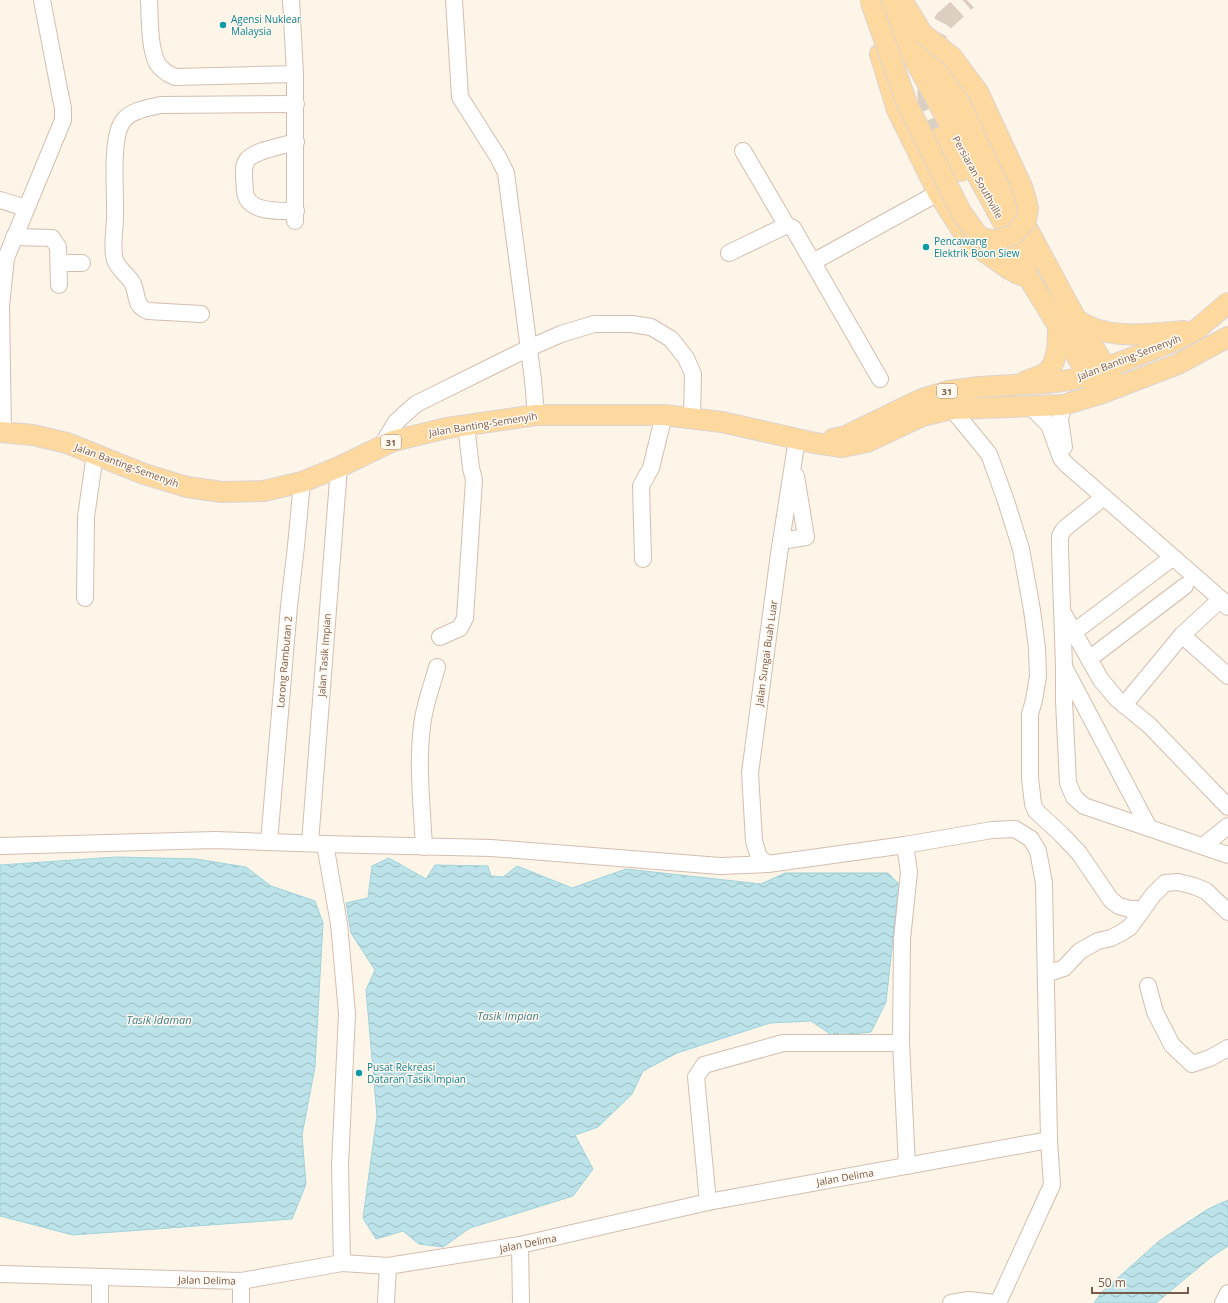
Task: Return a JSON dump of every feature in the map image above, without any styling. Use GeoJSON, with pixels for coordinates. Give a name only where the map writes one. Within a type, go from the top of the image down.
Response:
{"type":"FeatureCollection","features":[{"type":"Feature","properties":{"kind":"main road"},"geometry":{"type":"LineString","coordinates":[[865,0],[897,110],[938,193],[968,240],[1009,269],[1028,277]]}},
{"type":"Feature","properties":{"kind":"main road"},"geometry":{"type":"LineString","coordinates":[[870,0],[908,106],[961,212],[979,237],[994,241],[1013,235],[1026,221],[1028,208],[1023,189],[978,92],[952,57],[922,33]]}},
{"type":"Feature","properties":{"kind":"main road","name":"Persiaran Southville"},"geometry":{"type":"LineString","coordinates":[[882,0],[1023,259],[1028,277],[1106,368],[1118,387]]}},
{"type":"Feature","properties":{"kind":"main road","name":"Persiaran Southville"},"geometry":{"type":"LineString","coordinates":[[902,0],[922,33],[1067,323],[1088,375],[1100,394]]}},
{"type":"Feature","properties":{"kind":"main road"},"geometry":{"type":"LineString","coordinates":[[940,137],[1015,262],[1028,277]]}},
{"type":"Feature","properties":{"kind":"main road","name":"Jalan Banting-Semenyih"},"geometry":{"type":"LineString","coordinates":[[806,441],[846,436],[922,399],[948,391],[979,387],[1046,383],[1070,380],[1088,375],[1172,342],[1196,330],[1228,303]]}},
{"type":"Feature","properties":{"kind":"main road"},"geometry":{"type":"LineString","coordinates":[[1012,385],[1037,377],[1049,370],[1055,358],[1058,345],[1067,323],[1119,334],[1145,334],[1196,330]]}},
{"type":"Feature","properties":{"kind":"main road","name":"Jalan Banting-Semenyih"},"geometry":{"type":"LineString","coordinates":[[2,432],[33,435],[66,443],[144,474],[187,487],[222,492],[264,492],[302,482],[339,467],[393,441],[447,428],[536,415],[664,415],[722,422],[806,441],[842,447],[867,442],[922,416],[952,410],[1063,405],[1100,394],[1178,364],[1228,337]]}},
{"type":"Feature","properties":{"kind":"street"},"geometry":{"type":"LineString","coordinates":[[2,432],[2,306],[6,258],[63,120],[63,108],[42,0]]}},
{"type":"Feature","properties":{"kind":"street"},"geometry":{"type":"LineString","coordinates":[[149,0],[152,50],[158,65],[167,74],[175,77],[296,74]]}},
{"type":"Feature","properties":{"kind":"street"},"geometry":{"type":"LineString","coordinates":[[292,0],[296,74],[296,104],[296,142],[296,216],[265,210],[253,205],[248,201],[245,194],[245,162],[252,156],[267,150],[296,142]]}},
{"type":"Feature","properties":{"kind":"street"},"geometry":{"type":"LineString","coordinates":[[454,0],[460,97],[498,157],[506,173],[529,348],[536,415]]}},
{"type":"Feature","properties":{"kind":"street"},"geometry":{"type":"LineString","coordinates":[[201,314],[148,311],[142,309],[139,304],[134,285],[129,277],[118,267],[115,261],[115,151],[118,132],[122,122],[129,114],[161,105],[296,104]]}},
{"type":"Feature","properties":{"kind":"street"},"geometry":{"type":"LineString","coordinates":[[743,151],[786,226]]}},
{"type":"Feature","properties":{"kind":"street"},"geometry":{"type":"LineString","coordinates":[[813,262],[938,193]]}},
{"type":"Feature","properties":{"kind":"street"},"geometry":{"type":"LineString","coordinates":[[0,200],[26,208]]}},
{"type":"Feature","properties":{"kind":"street"},"geometry":{"type":"LineString","coordinates":[[729,253],[786,226],[790,226],[796,231],[880,379]]}},
{"type":"Feature","properties":{"kind":"street"},"geometry":{"type":"LineString","coordinates":[[14,237],[52,238],[58,247],[59,285]]}},
{"type":"Feature","properties":{"kind":"street"},"geometry":{"type":"LineString","coordinates":[[59,264],[82,263]]}},
{"type":"Feature","properties":{"kind":"street"},"geometry":{"type":"LineString","coordinates":[[382,446],[396,422],[416,404],[529,348],[561,334],[594,324],[632,324],[651,327],[671,339],[686,358],[693,374],[692,418]]}},
{"type":"Feature","properties":{"kind":"street"},"geometry":{"type":"LineString","coordinates":[[1063,405],[1060,420],[1066,464]]}},
{"type":"Feature","properties":{"kind":"street"},"geometry":{"type":"LineString","coordinates":[[1031,407],[1049,425],[1061,458],[1066,464],[1224,603],[1182,635],[1124,705]]}},
{"type":"Feature","properties":{"kind":"street"},"geometry":{"type":"LineString","coordinates":[[952,410],[989,454],[1021,549],[1037,648],[1038,676],[1030,714],[1030,778],[1033,804],[1036,811],[1079,853],[1111,900],[1119,906],[1130,909],[1143,909]]}},
{"type":"Feature","properties":{"kind":"street"},"geometry":{"type":"LineString","coordinates":[[643,559],[641,486],[651,468],[664,415]]}},
{"type":"Feature","properties":{"kind":"street"},"geometry":{"type":"LineString","coordinates":[[440,637],[460,628],[466,618],[474,480],[471,468],[466,425]]}},
{"type":"Feature","properties":{"kind":"street","name":"Jalan Sungai Buah Luar"},"geometry":{"type":"LineString","coordinates":[[768,864],[759,857],[754,841],[750,773],[781,541],[794,461],[806,441]]}},
{"type":"Feature","properties":{"kind":"street"},"geometry":{"type":"LineString","coordinates":[[85,598],[86,517],[95,454]]}},
{"type":"Feature","properties":{"kind":"street"},"geometry":{"type":"LineString","coordinates":[[781,541],[806,537],[794,461]]}},
{"type":"Feature","properties":{"kind":"street","name":"Jalan Tasik Impian"},"geometry":{"type":"LineString","coordinates":[[339,467],[317,844],[339,924],[347,1013],[340,1166],[342,1263]]}},
{"type":"Feature","properties":{"kind":"street","name":"Lorong Rambutan 2"},"geometry":{"type":"LineString","coordinates":[[269,842],[289,606],[302,482]]}},
{"type":"Feature","properties":{"kind":"street"},"geometry":{"type":"LineString","coordinates":[[1104,497],[1064,529],[1060,536],[1064,667],[1064,726],[1068,783],[1074,797],[1084,806],[1228,854]]}},
{"type":"Feature","properties":{"kind":"street"},"geometry":{"type":"LineString","coordinates":[[1074,632],[1168,561]]}},
{"type":"Feature","properties":{"kind":"street"},"geometry":{"type":"LineString","coordinates":[[1089,659],[1185,586]]}},
{"type":"Feature","properties":{"kind":"street"},"geometry":{"type":"LineString","coordinates":[[1062,611],[1101,680],[1116,699],[1149,725],[1228,807]]}},
{"type":"Feature","properties":{"kind":"street"},"geometry":{"type":"LineString","coordinates":[[1182,635],[1228,676]]}},
{"type":"Feature","properties":{"kind":"street"},"geometry":{"type":"LineString","coordinates":[[424,847],[420,763],[422,726],[429,693],[437,667]]}},
{"type":"Feature","properties":{"kind":"street"},"geometry":{"type":"LineString","coordinates":[[1064,667],[1150,828]]}},
{"type":"Feature","properties":{"kind":"street"},"geometry":{"type":"LineString","coordinates":[[1203,846],[1228,826]]}},
{"type":"Feature","properties":{"kind":"street"},"geometry":{"type":"LineString","coordinates":[[0,846],[215,840],[491,848],[720,866],[768,864],[992,830],[1015,830],[1031,839],[1038,851],[1044,884],[1049,1140],[1052,1185],[998,1303]]}},
{"type":"Feature","properties":{"kind":"street"},"geometry":{"type":"LineString","coordinates":[[905,844],[909,872],[902,939],[901,1043],[907,1166]]}},
{"type":"Feature","properties":{"kind":"street"},"geometry":{"type":"LineString","coordinates":[[1046,974],[1064,968],[1080,951],[1098,941],[1111,938],[1130,927],[1153,895],[1165,884],[1178,882],[1206,891],[1228,912]]}},
{"type":"Feature","properties":{"kind":"street"},"geometry":{"type":"LineString","coordinates":[[1148,986],[1155,1012],[1172,1045],[1192,1064],[1210,1058],[1228,1048]]}},
{"type":"Feature","properties":{"kind":"street"},"geometry":{"type":"LineString","coordinates":[[708,1202],[696,1077],[704,1065],[783,1044],[901,1043]]}},
{"type":"Feature","properties":{"kind":"street","name":"Jalan Delima"},"geometry":{"type":"LineString","coordinates":[[0,1274],[241,1281],[342,1263],[388,1266],[520,1246],[708,1202],[1049,1140]]}},
{"type":"Feature","properties":{"kind":"street"},"geometry":{"type":"LineString","coordinates":[[520,1246],[521,1303]]}},
{"type":"Feature","properties":{"kind":"street"},"geometry":{"type":"LineString","coordinates":[[386,1303],[388,1266]]}},
{"type":"Feature","properties":{"kind":"street"},"geometry":{"type":"LineString","coordinates":[[100,1277],[100,1303]]}},
{"type":"Feature","properties":{"kind":"street"},"geometry":{"type":"LineString","coordinates":[[241,1281],[241,1303]]}},
{"type":"Feature","properties":{"kind":"street"},"geometry":{"type":"LineString","coordinates":[[1223,1303],[1228,1293]]}},
{"type":"Feature","properties":{"kind":"street"},"geometry":{"type":"LineString","coordinates":[[951,1303],[969,1300],[994,1303]]}},
{"type":"Feature","properties":{"kind":"water","name":"Tasik Idaman"},"geometry":{"type":"Polygon","coordinates":[[[117,857],[196,859],[246,867],[271,886],[315,901],[323,923],[315,1067],[302,1135],[306,1184],[292,1219],[73,1235],[0,1216],[0,865],[117,857]]]}},
{"type":"Feature","properties":{"kind":"water","name":"Tasik Impian"},"geometry":{"type":"Polygon","coordinates":[[[389,858],[426,879],[435,865],[488,866],[491,876],[503,877],[517,866],[572,888],[626,869],[761,884],[785,873],[888,873],[899,884],[886,1002],[871,1032],[833,1036],[811,1021],[770,1023],[677,1053],[643,1071],[632,1094],[598,1127],[575,1135],[593,1169],[573,1196],[470,1228],[443,1247],[419,1244],[403,1231],[376,1239],[363,1218],[377,1116],[366,990],[375,970],[351,933],[346,903],[368,898],[372,866],[389,858]]]}},
{"type":"Feature","properties":{"kind":"water"},"geometry":{"type":"Polygon","coordinates":[[[1228,1200],[1228,1246],[1210,1258],[1156,1303],[1094,1303],[1101,1293],[1159,1241],[1208,1209],[1228,1200]]]}},
{"type":"Feature","properties":{"kind":"tunnel"},"geometry":{"type":"LineString","coordinates":[[940,137],[928,109],[927,76],[929,49],[944,21],[967,0]]}},
{"type":"Feature","properties":{"kind":"place","name":"Agensi Nuklear Malaysia"},"geometry":{"type":"Point","coordinates":[223,25]}},
{"type":"Feature","properties":{"kind":"place","name":"Pencawang Elektrik Boon Siew"},"geometry":{"type":"Point","coordinates":[926,247]}},
{"type":"Feature","properties":{"kind":"place","name":"Pusat Rekreasi Dataran Tasik Impian"},"geometry":{"type":"Point","coordinates":[359,1073]}}]}
